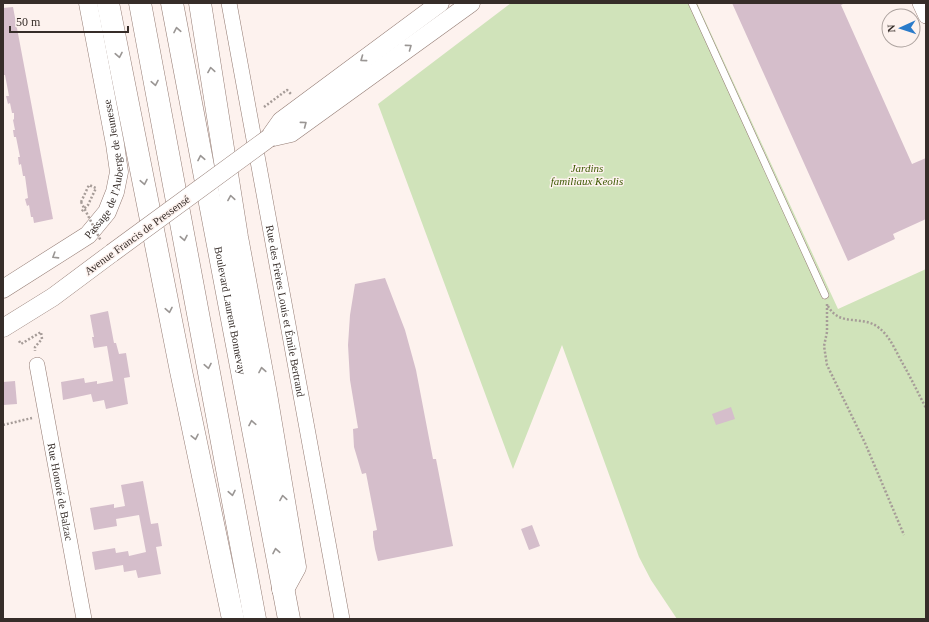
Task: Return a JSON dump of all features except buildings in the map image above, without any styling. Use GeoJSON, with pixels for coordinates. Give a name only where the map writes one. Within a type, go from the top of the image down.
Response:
{"type":"FeatureCollection","features":[{"type":"Feature","properties":{"kind":"highway"},"geometry":{"type":"LineString","coordinates":[[108,3],[181,371],[233,619]]}},
{"type":"Feature","properties":{"kind":"highway"},"geometry":{"type":"LineString","coordinates":[[140,3],[256,619]]}},
{"type":"Feature","properties":{"kind":"highway","name":"Boulevard Laurent Bonnevay"},"geometry":{"type":"LineString","coordinates":[[172,3],[289,619]]}},
{"type":"Feature","properties":{"kind":"highway"},"geometry":{"type":"LineString","coordinates":[[200,3],[237,237],[266,394],[295,567],[283,589]]}},
{"type":"Feature","properties":{"kind":"street","name":"Passage de l'Auberge de Jeunesse"},"geometry":{"type":"LineString","coordinates":[[3,289],[88,235],[107,212],[115,192],[119,172],[115,144],[88,3]]}},
{"type":"Feature","properties":{"kind":"street","name":"Rue des Frères Louis et Émile Bertrand"},"geometry":{"type":"LineString","coordinates":[[229,3],[342,619]]}},
{"type":"Feature","properties":{"kind":"street","name":"Avenue Francis de Pressensé"},"geometry":{"type":"LineString","coordinates":[[269,138],[281,121],[440,3]]}},
{"type":"Feature","properties":{"kind":"street","name":"Avenue Francis de Pressensé"},"geometry":{"type":"LineString","coordinates":[[3,328],[53,297],[106,247],[269,138],[291,133],[471,3]]}},
{"type":"Feature","properties":{"kind":"street"},"geometry":{"type":"LineString","coordinates":[[920,3],[926,16]]}},
{"type":"Feature","properties":{"kind":"street","name":"Rue Honoré de Balzac"},"geometry":{"type":"LineString","coordinates":[[36,365],[84,619]]}},
{"type":"Feature","properties":{"kind":"lane"},"geometry":{"type":"LineString","coordinates":[[692,3],[825,295]]}},
{"type":"Feature","properties":{"kind":"path"},"geometry":{"type":"LineString","coordinates":[[268,104],[285,92]]}},
{"type":"Feature","properties":{"kind":"path"},"geometry":{"type":"LineString","coordinates":[[81,212],[88,205],[96,188],[89,184],[81,202],[106,247]]}},
{"type":"Feature","properties":{"kind":"path"},"geometry":{"type":"LineString","coordinates":[[825,295],[827,306],[827,332],[824,346],[827,365],[865,443],[904,535]]}},
{"type":"Feature","properties":{"kind":"path"},"geometry":{"type":"LineString","coordinates":[[827,306],[831,312],[842,319],[874,324],[886,334],[926,408]]}},
{"type":"Feature","properties":{"kind":"path"},"geometry":{"type":"LineString","coordinates":[[19,341],[21,344],[41,332],[42,339],[34,347],[36,365]]}},
{"type":"Feature","properties":{"kind":"path"},"geometry":{"type":"LineString","coordinates":[[3,425],[46,415]]}},
{"type":"Feature","properties":{"kind":"green space","name":"Jardins familiaux Keolis"},"geometry":{"type":"Polygon","coordinates":[[[511,3],[697,3],[838,309],[926,269],[926,619],[677,619],[651,580],[639,557],[562,345],[513,469],[378,104],[511,3]]]}}]}
